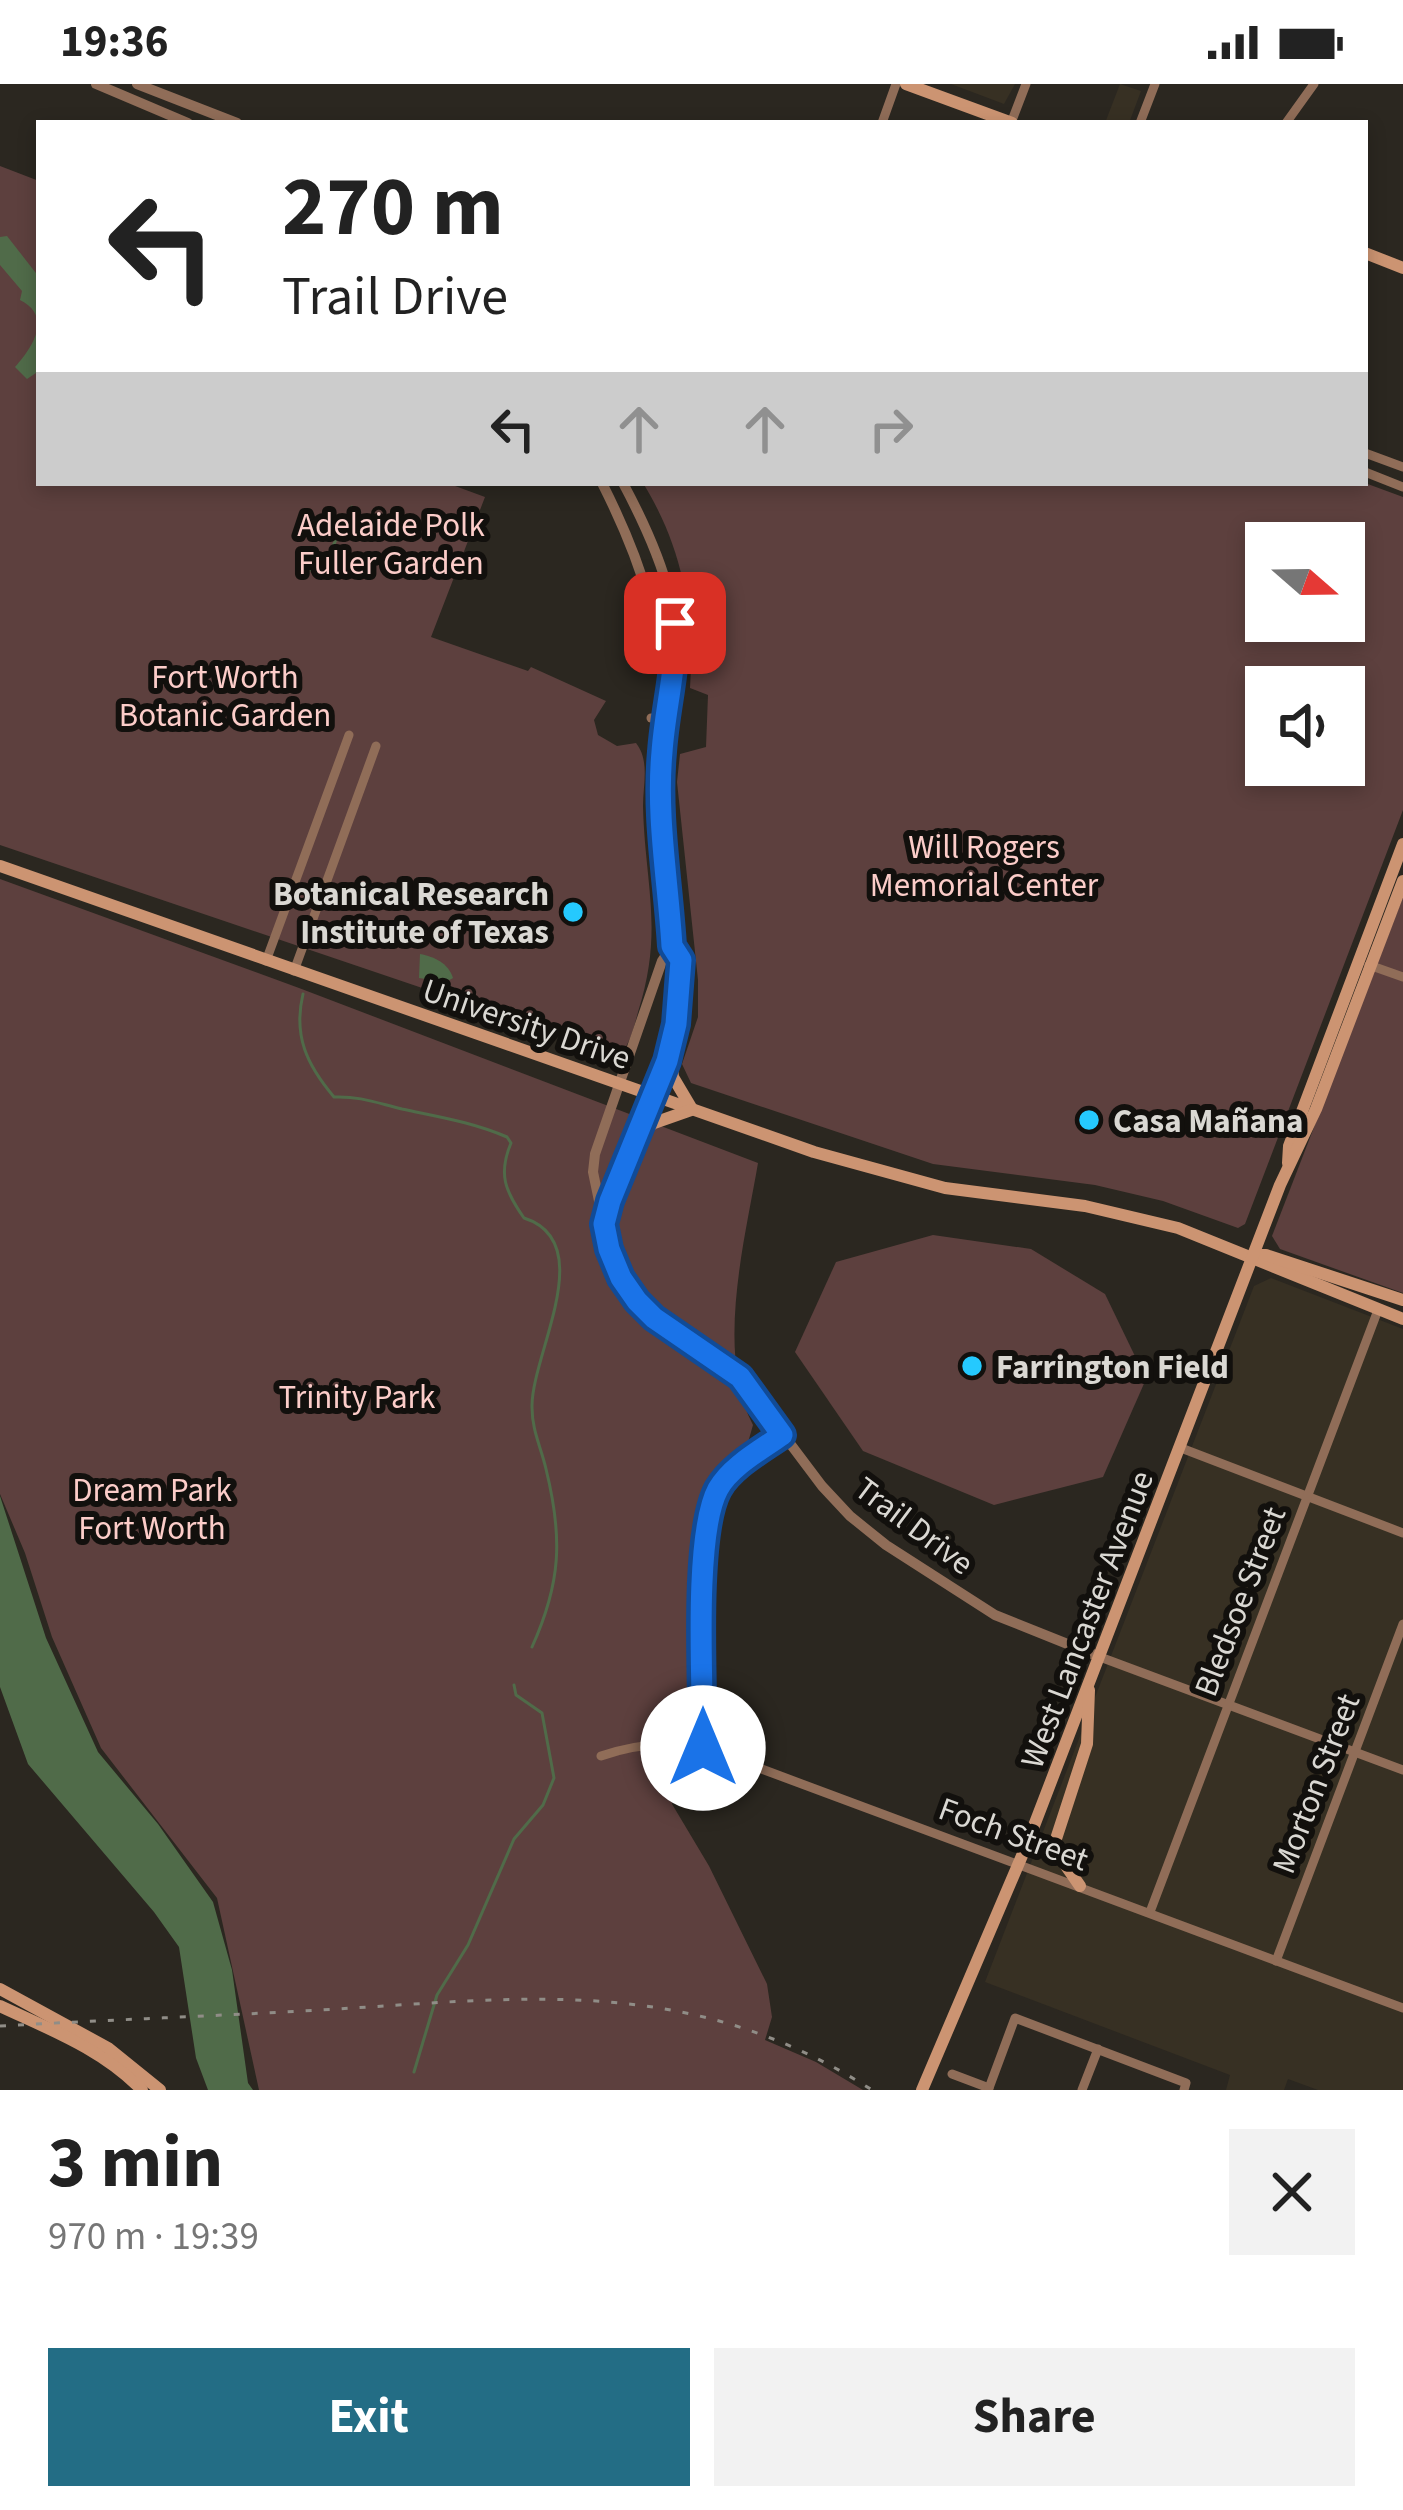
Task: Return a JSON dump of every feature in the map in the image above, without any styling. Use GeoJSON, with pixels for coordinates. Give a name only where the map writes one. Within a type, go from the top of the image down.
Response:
{"type":"FeatureCollection","features":[{"type":"Feature","properties":{"kind":"main road"},"geometry":{"type":"LineString","coordinates":[[906,84],[1004,120]]}},
{"type":"Feature","properties":{"kind":"main road"},"geometry":{"type":"LineString","coordinates":[[1368,254],[1403,268]]}},
{"type":"Feature","properties":{"kind":"main road","name":"West Lancaster Avenue"},"geometry":{"type":"LineString","coordinates":[[922,2090],[1028,1844],[1288,1164],[1316,1108],[1403,844]]}},
{"type":"Feature","properties":{"kind":"main road","name":"University Drive"},"geometry":{"type":"LineString","coordinates":[[0,866],[896,1178],[1148,1219],[1403,1304]]}},
{"type":"Feature","properties":{"kind":"main road","name":"West Lancaster Avenue"},"geometry":{"type":"LineString","coordinates":[[1365,963],[1403,881]]}},
{"type":"Feature","properties":{"kind":"main road"},"geometry":{"type":"LineString","coordinates":[[638,1135],[692,1110],[674,1077],[670,1052]]}},
{"type":"Feature","properties":{"kind":"main road","name":"University Drive"},"geometry":{"type":"LineString","coordinates":[[1253,1255],[1262,1265],[1403,1319]]}},
{"type":"Feature","properties":{"kind":"main road"},"geometry":{"type":"LineString","coordinates":[[1378,1310],[1403,1304]]}},
{"type":"Feature","properties":{"kind":"main road"},"geometry":{"type":"LineString","coordinates":[[1080,1886],[1055,1842],[1087,1744],[1089,1686]]}},
{"type":"Feature","properties":{"kind":"main road"},"geometry":{"type":"LineString","coordinates":[[0,1989],[108,2048],[160,2090]]}},
{"type":"Feature","properties":{"kind":"main road"},"geometry":{"type":"LineString","coordinates":[[0,2006],[83,2044],[142,2090]]}},
{"type":"Feature","properties":{"kind":"street"},"geometry":{"type":"LineString","coordinates":[[96,84],[180,120]]}},
{"type":"Feature","properties":{"kind":"street"},"geometry":{"type":"LineString","coordinates":[[137,84],[229,120]]}},
{"type":"Feature","properties":{"kind":"street"},"geometry":{"type":"LineString","coordinates":[[883,120],[896,84]]}},
{"type":"Feature","properties":{"kind":"street"},"geometry":{"type":"LineString","coordinates":[[1013,120],[1025,84]]}},
{"type":"Feature","properties":{"kind":"street"},"geometry":{"type":"LineString","coordinates":[[1141,120],[1155,84]]}},
{"type":"Feature","properties":{"kind":"street"},"geometry":{"type":"LineString","coordinates":[[1288,120],[1314,84]]}},
{"type":"Feature","properties":{"kind":"street"},"geometry":{"type":"LineString","coordinates":[[1368,454],[1403,467]]}},
{"type":"Feature","properties":{"kind":"street"},"geometry":{"type":"LineString","coordinates":[[1368,473],[1403,487]]}},
{"type":"Feature","properties":{"kind":"street","name":"Trail Drive"},"geometry":{"type":"LineString","coordinates":[[604,486],[632,542],[648,588],[672,946],[681,960],[670,1052],[604,1224]]}},
{"type":"Feature","properties":{"kind":"street","name":"Trail Drive"},"geometry":{"type":"LineString","coordinates":[[625,486],[652,539],[671,601],[674,680],[658,718]]}},
{"type":"Feature","properties":{"kind":"street"},"geometry":{"type":"LineString","coordinates":[[266,961],[349,735]]}},
{"type":"Feature","properties":{"kind":"street"},"geometry":{"type":"LineString","coordinates":[[294,971],[376,746]]}},
{"type":"Feature","properties":{"kind":"street","name":"Trail Drive"},"geometry":{"type":"LineString","coordinates":[[672,946],[662,962],[592,1172],[621,1278],[654,1318],[740,1377],[850,1516],[886,1545],[995,1615],[1100,1657]]}},
{"type":"Feature","properties":{"kind":"street"},"geometry":{"type":"LineString","coordinates":[[1365,963],[1403,977]]}},
{"type":"Feature","properties":{"kind":"street","name":"Bledsoe Street"},"geometry":{"type":"LineString","coordinates":[[1150,1912],[1378,1310]]}},
{"type":"Feature","properties":{"kind":"street"},"geometry":{"type":"LineString","coordinates":[[703,1748],[704,1564],[711,1507],[724,1479],[782,1435]]}},
{"type":"Feature","properties":{"kind":"street"},"geometry":{"type":"LineString","coordinates":[[1181,1448],[1403,1533]]}},
{"type":"Feature","properties":{"kind":"street","name":"Morton Street"},"geometry":{"type":"LineString","coordinates":[[1276,1961],[1403,1624]]}},
{"type":"Feature","properties":{"kind":"street"},"geometry":{"type":"LineString","coordinates":[[1100,1657],[1403,1771]]}},
{"type":"Feature","properties":{"kind":"street","name":"Foch Street"},"geometry":{"type":"LineString","coordinates":[[601,1756],[644,1744],[703,1748],[1402,2005]]}},
{"type":"Feature","properties":{"kind":"street"},"geometry":{"type":"LineString","coordinates":[[952,2074],[991,2089],[1015,2018],[1185,2087]]}},
{"type":"Feature","properties":{"kind":"street"},"geometry":{"type":"LineString","coordinates":[[1082,2090],[1098,2048]]}},
{"type":"Feature","properties":{"kind":"shaded area"},"geometry":{"type":"Polygon","coordinates":[[[951,84],[1015,84],[1004,104],[951,84]]]}},
{"type":"Feature","properties":{"kind":"shaded area"},"geometry":{"type":"Polygon","coordinates":[[[1120,84],[1141,91],[1130,120],[1106,120],[1120,84]]]}},
{"type":"Feature","properties":{"kind":"shaded area"},"geometry":{"type":"Polygon","coordinates":[[[7,236],[36,273],[36,315],[20,300],[22,291],[0,265],[0,237],[7,236]]]}},
{"type":"Feature","properties":{"kind":"shaded area"},"geometry":{"type":"Polygon","coordinates":[[[36,333],[36,373],[27,379],[15,367],[36,333]]]}},
{"type":"Feature","properties":{"kind":"shaded area"},"geometry":{"type":"Polygon","coordinates":[[[420,954],[440,962],[453,978],[446,982],[419,978],[420,954]]]}},
{"type":"Feature","properties":{"kind":"shaded area"},"geometry":{"type":"Polygon","coordinates":[[[1271,1278],[1403,1329],[1403,2090],[1318,2090],[1288,2079],[1284,2090],[1226,2090],[1230,2075],[985,1982],[1254,1286],[1271,1278]]]}},
{"type":"Feature","properties":{"kind":"shaded area"},"geometry":{"type":"Polygon","coordinates":[[[0,1496],[46,1638],[98,1752],[158,1824],[213,1902],[232,1970],[248,2083],[253,2090],[208,2090],[196,2058],[179,1947],[28,1764],[0,1687],[0,1496]]]}},
{"type":"Feature","properties":{"kind":"green space","name":"Fort Worth Botanic Garden"},"geometry":{"type":"Polygon","coordinates":[[[0,166],[36,180],[36,486],[455,486],[485,497],[431,637],[528,671],[531,667],[606,701],[594,720],[598,735],[617,746],[636,743],[645,773],[644,834],[652,932],[646,983],[620,1055],[0,845],[0,166]]]}},
{"type":"Feature","properties":{"kind":"green space","name":"Will Rogers Memorial Center"},"geometry":{"type":"Polygon","coordinates":[[[1368,484],[1403,497],[1403,810],[1245,1224],[1238,1228],[1163,1201],[1095,1185],[933,1164],[691,1083],[682,1064],[698,1017],[698,980],[677,782],[680,754],[706,747],[708,695],[690,688],[688,607],[676,556],[645,486],[1368,484]]]}},
{"type":"Feature","properties":{"kind":"green space","name":"Trinity Park"},"geometry":{"type":"Polygon","coordinates":[[[0,879],[758,1163],[734,1330],[742,1396],[753,1425],[747,1446],[730,1458],[698,1508],[690,1722],[672,1804],[709,1866],[767,1984],[772,2017],[765,2040],[863,2090],[259,2090],[217,1898],[101,1748],[52,1637],[0,1494],[0,879]]]}},
{"type":"Feature","properties":{"kind":"green space"},"geometry":{"type":"Polygon","coordinates":[[[1403,897],[1403,1293],[1280,1249],[1272,1236],[1403,897]]]}},
{"type":"Feature","properties":{"kind":"green space","name":"Farrington Field"},"geometry":{"type":"Polygon","coordinates":[[[933,1235],[1031,1249],[1105,1294],[1146,1379],[1103,1477],[994,1505],[863,1451],[795,1352],[836,1262],[933,1235]]]}},
{"type":"Feature","properties":{"kind":"waterway"},"geometry":{"type":"LineString","coordinates":[[311,570],[328,556],[352,507]]}},
{"type":"Feature","properties":{"kind":"waterway"},"geometry":{"type":"LineString","coordinates":[[303,994],[301,1037],[316,1073],[334,1097],[455,1120],[507,1137],[511,1143],[504,1173],[508,1191],[524,1218],[546,1231],[557,1250],[556,1302],[532,1407],[555,1517],[556,1560],[549,1602],[532,1647]]}},
{"type":"Feature","properties":{"kind":"waterway"},"geometry":{"type":"LineString","coordinates":[[414,2072],[437,1995],[468,1945],[514,1839],[543,1805],[554,1778],[542,1713],[516,1695],[514,1685]]}},
{"type":"Feature","properties":{"kind":"railway"},"geometry":{"type":"LineString","coordinates":[[0,2026],[467,2001],[604,2002],[671,2010],[738,2026],[804,2052],[872,2090]]}},
{"type":"Feature","properties":{"kind":"place","name":"Botanical Research Institute of Texas"},"geometry":{"type":"Point","coordinates":[573,912]}},
{"type":"Feature","properties":{"kind":"place","name":"Casa Mañana"},"geometry":{"type":"Point","coordinates":[1089,1120]}},
{"type":"Feature","properties":{"kind":"place","name":"Farrington Field"},"geometry":{"type":"Point","coordinates":[972,1366]}},
{"type":"Feature","properties":{"kind":"route"},"geometry":{"type":"LineString","coordinates":[[675,623],[661,811],[672,946],[681,960],[676,1024],[667,1061],[604,1224],[621,1278],[637,1301],[740,1377],[782,1435],[724,1479],[711,1507],[704,1564],[703,1748]]}},
{"type":"Feature","properties":{"kind":"park label","name":"Adelaide Polk Fuller Garden"},"geometry":{"type":"Point","coordinates":[391,543]}},
{"type":"Feature","properties":{"kind":"park label","name":"Dream Park Fort Worth"},"geometry":{"type":"Point","coordinates":[152,1508]}}]}
